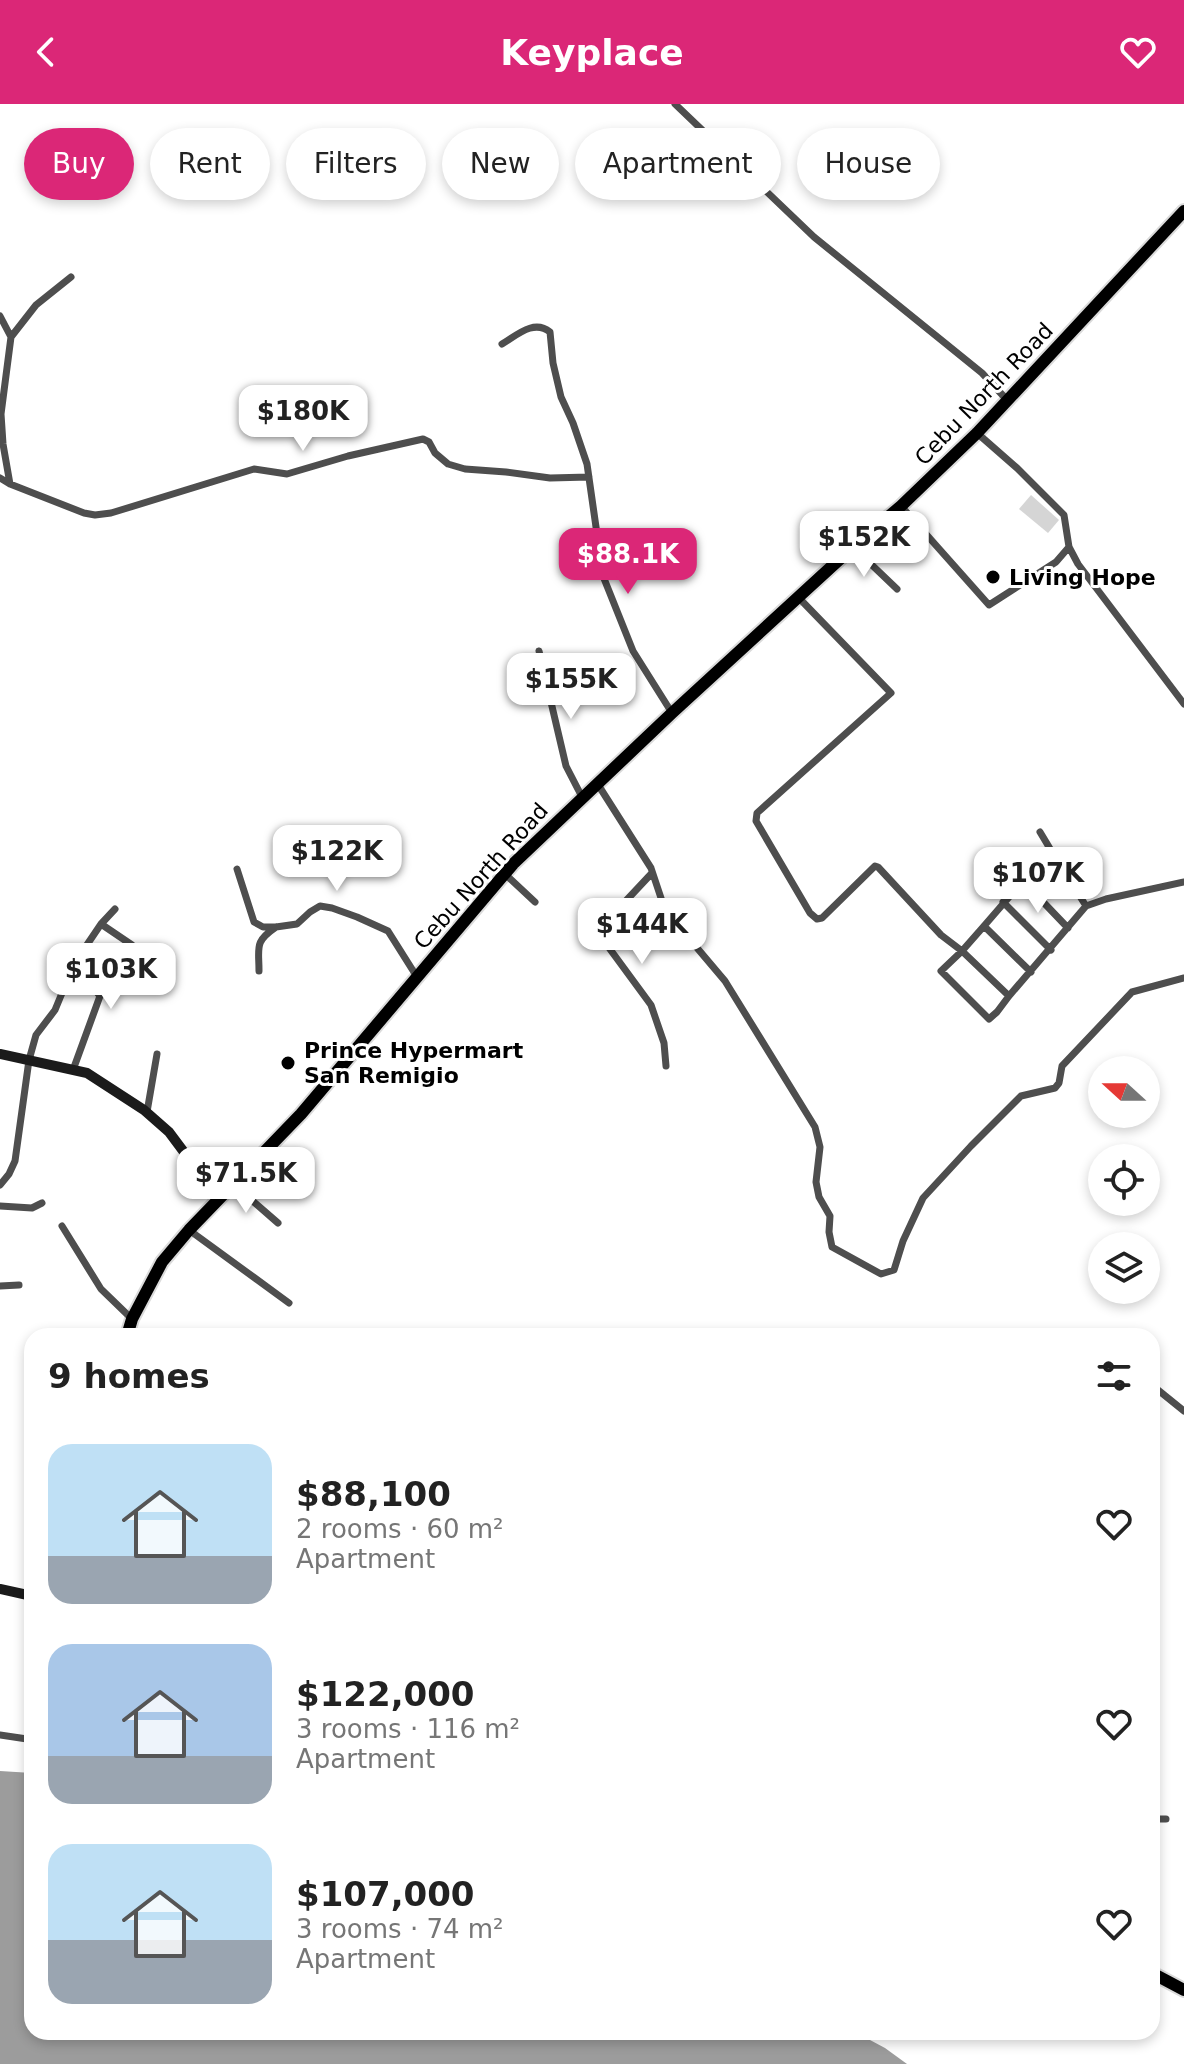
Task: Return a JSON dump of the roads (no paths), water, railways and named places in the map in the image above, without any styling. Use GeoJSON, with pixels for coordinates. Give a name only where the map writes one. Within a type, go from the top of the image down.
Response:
{"type":"FeatureCollection","features":[{"type":"Feature","properties":{"kind":"highway","name":"Cebu North Road"},"geometry":{"type":"LineString","coordinates":[[129,1328],[162,1262],[301,1114],[513,864],[672,713],[977,433],[1184,211]]}},
{"type":"Feature","properties":{"kind":"highway"},"geometry":{"type":"LineString","coordinates":[[1160,1977],[1184,1990]]}},
{"type":"Feature","properties":{"kind":"street"},"geometry":{"type":"LineString","coordinates":[[675,104],[814,237],[982,373],[1008,401]]}},
{"type":"Feature","properties":{"kind":"street"},"geometry":{"type":"LineString","coordinates":[[10,484],[1,414],[11,337],[36,305],[71,277]]}},
{"type":"Feature","properties":{"kind":"street"},"geometry":{"type":"LineString","coordinates":[[0,316],[11,337]]}},
{"type":"Feature","properties":{"kind":"street"},"geometry":{"type":"LineString","coordinates":[[502,344],[525,329],[536,326],[545,327],[550,332],[561,397],[583,449],[603,576],[633,651],[672,713]]}},
{"type":"Feature","properties":{"kind":"street"},"geometry":{"type":"LineString","coordinates":[[977,433],[1064,515],[1069,547],[1078,564],[1184,704]]}},
{"type":"Feature","properties":{"kind":"street"},"geometry":{"type":"LineString","coordinates":[[0,478],[95,515],[111,513],[254,469],[287,474],[423,439],[448,464],[465,469],[550,478],[589,477]]}},
{"type":"Feature","properties":{"kind":"street"},"geometry":{"type":"LineString","coordinates":[[901,506],[989,605],[1056,562],[1069,547]]}},
{"type":"Feature","properties":{"kind":"street"},"geometry":{"type":"LineString","coordinates":[[853,547],[897,589]]}},
{"type":"Feature","properties":{"kind":"street"},"geometry":{"type":"LineString","coordinates":[[1056,562],[1078,564]]}},
{"type":"Feature","properties":{"kind":"street"},"geometry":{"type":"LineString","coordinates":[[798,597],[891,693],[763,806],[757,813],[756,821],[810,913],[817,919],[822,918],[875,866],[941,935],[1009,996]]}},
{"type":"Feature","properties":{"kind":"street"},"geometry":{"type":"LineString","coordinates":[[539,651],[566,766],[582,797]]}},
{"type":"Feature","properties":{"kind":"street"},"geometry":{"type":"LineString","coordinates":[[597,783],[652,873],[665,910],[725,981],[815,1127],[820,1147],[816,1182],[819,1197],[830,1216],[832,1247],[881,1274],[894,1270],[903,1241],[923,1198],[1021,1096],[1055,1088],[1062,1066],[1132,992],[1184,978]]}},
{"type":"Feature","properties":{"kind":"street"},"geometry":{"type":"LineString","coordinates":[[1040,832],[1086,906]]}},
{"type":"Feature","properties":{"kind":"street"},"geometry":{"type":"LineString","coordinates":[[1049,847],[984,926],[941,971],[989,1019],[1086,906],[1184,882]]}},
{"type":"Feature","properties":{"kind":"street"},"geometry":{"type":"LineString","coordinates":[[237,869],[254,922],[263,927],[297,924],[320,906],[357,917],[388,931],[417,977]]}},
{"type":"Feature","properties":{"kind":"street"},"geometry":{"type":"LineString","coordinates":[[652,873],[603,929],[604,941],[651,1005],[664,1043],[666,1066]]}},
{"type":"Feature","properties":{"kind":"street"},"geometry":{"type":"LineString","coordinates":[[505,874],[535,902]]}},
{"type":"Feature","properties":{"kind":"street"},"geometry":{"type":"LineString","coordinates":[[1023,881],[1068,928]]}},
{"type":"Feature","properties":{"kind":"street"},"geometry":{"type":"LineString","coordinates":[[1003,902],[1051,950]]}},
{"type":"Feature","properties":{"kind":"street"},"geometry":{"type":"LineString","coordinates":[[0,1185],[15,1161],[29,1060],[36,1035],[55,1010],[74,964],[115,909]]}},
{"type":"Feature","properties":{"kind":"street"},"geometry":{"type":"LineString","coordinates":[[101,924],[132,945]]}},
{"type":"Feature","properties":{"kind":"street"},"geometry":{"type":"LineString","coordinates":[[984,926],[1031,972]]}},
{"type":"Feature","properties":{"kind":"street"},"geometry":{"type":"LineString","coordinates":[[259,971],[259,944],[262,937],[276,927]]}},
{"type":"Feature","properties":{"kind":"street"},"geometry":{"type":"LineString","coordinates":[[73,1070],[100,996],[74,964]]}},
{"type":"Feature","properties":{"kind":"street"},"geometry":{"type":"LineString","coordinates":[[0,1054],[87,1073],[147,1112],[169,1132],[219,1199]]}},
{"type":"Feature","properties":{"kind":"street"},"geometry":{"type":"LineString","coordinates":[[147,1112],[157,1054]]}},
{"type":"Feature","properties":{"kind":"street"},"geometry":{"type":"LineString","coordinates":[[233,1184],[278,1223]]}},
{"type":"Feature","properties":{"kind":"street"},"geometry":{"type":"LineString","coordinates":[[0,1206],[32,1208],[42,1203]]}},
{"type":"Feature","properties":{"kind":"street"},"geometry":{"type":"LineString","coordinates":[[62,1226],[101,1289],[132,1319]]}},
{"type":"Feature","properties":{"kind":"street"},"geometry":{"type":"LineString","coordinates":[[189,1230],[289,1303]]}},
{"type":"Feature","properties":{"kind":"street"},"geometry":{"type":"LineString","coordinates":[[0,1286],[19,1285]]}},
{"type":"Feature","properties":{"kind":"street"},"geometry":{"type":"LineString","coordinates":[[1160,1392],[1184,1411]]}},
{"type":"Feature","properties":{"kind":"street"},"geometry":{"type":"LineString","coordinates":[[0,1589],[24,1594]]}},
{"type":"Feature","properties":{"kind":"street"},"geometry":{"type":"LineString","coordinates":[[0,1735],[24,1739]]}},
{"type":"Feature","properties":{"kind":"street"},"geometry":{"type":"LineString","coordinates":[[1160,1819],[1166,1819]]}},
{"type":"Feature","properties":{"kind":"place","name":"Living Hope"},"geometry":{"type":"Point","coordinates":[993,577]}},
{"type":"Feature","properties":{"kind":"place","name":"Prince Hypermart San Remigio"},"geometry":{"type":"Point","coordinates":[288,1063]}}]}
